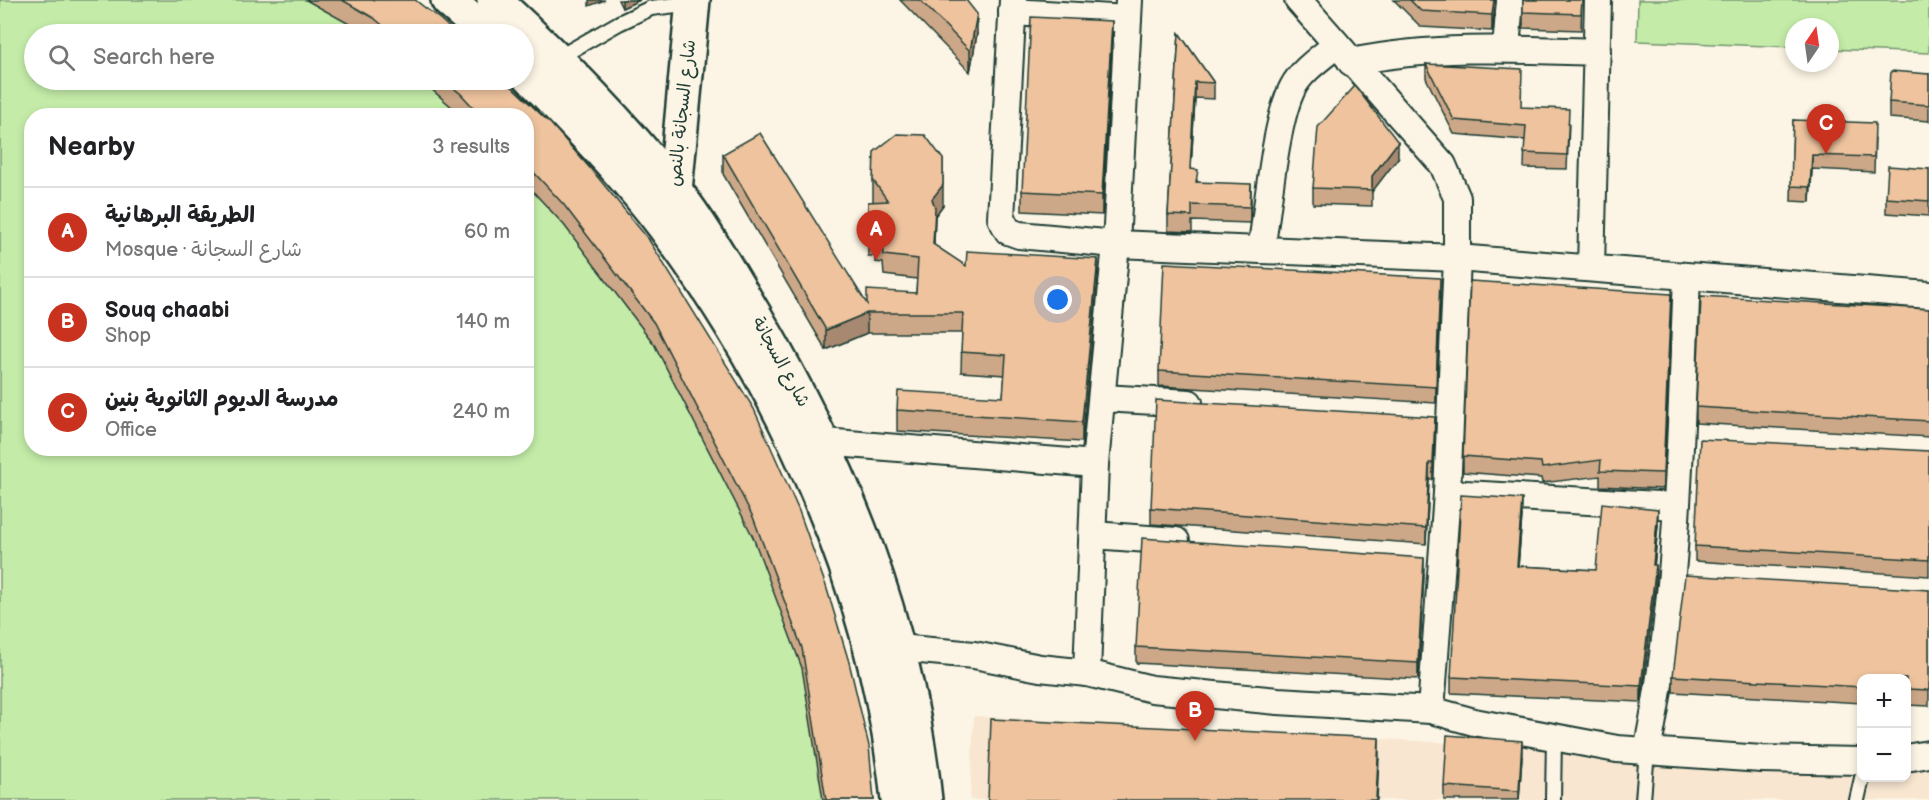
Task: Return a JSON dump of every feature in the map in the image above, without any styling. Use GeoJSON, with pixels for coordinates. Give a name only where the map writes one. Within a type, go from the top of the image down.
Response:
{"type":"FeatureCollection","features":[{"type":"Feature","properties":{"kind":"main road"},"geometry":{"type":"LineString","coordinates":[[448,0],[476,24]]}},
{"type":"Feature","properties":{"kind":"main road","name":"شارع السجانة"},"geometry":{"type":"LineString","coordinates":[[494,0],[519,24]]}},
{"type":"Feature","properties":{"kind":"main road","name":"شارع السجانة بالنص"},"geometry":{"type":"LineString","coordinates":[[663,224],[675,191],[693,2]]}},
{"type":"Feature","properties":{"kind":"main road","name":"شارع السجانة"},"geometry":{"type":"LineString","coordinates":[[534,38],[611,117],[675,191],[738,286],[789,374],[824,442],[854,510],[900,648],[925,800]]}},
{"type":"Feature","properties":{"kind":"main road","name":"شارع السجانة"},"geometry":{"type":"LineString","coordinates":[[534,81],[595,145],[663,224],[715,301],[768,387],[829,520],[874,654],[898,800]]}},
{"type":"Feature","properties":{"kind":"street"},"geometry":{"type":"LineString","coordinates":[[1298,0],[1443,165],[1456,198],[1457,258],[1437,418],[1447,494],[1429,559],[1431,710]]}},
{"type":"Feature","properties":{"kind":"street"},"geometry":{"type":"LineString","coordinates":[[1506,49],[1510,0]]}},
{"type":"Feature","properties":{"kind":"street"},"geometry":{"type":"LineString","coordinates":[[1592,267],[1598,0]]}},
{"type":"Feature","properties":{"kind":"street"},"geometry":{"type":"LineString","coordinates":[[1087,673],[1095,464],[1116,244],[1128,9],[1013,6],[1001,218],[1008,231],[1019,236],[1116,244],[1457,258],[1929,295]]}},
{"type":"Feature","properties":{"kind":"street"},"geometry":{"type":"LineString","coordinates":[[1261,250],[1280,134],[1293,87],[1302,75],[1344,53],[1506,49],[1596,52]]}},
{"type":"Feature","properties":{"kind":"street"},"geometry":{"type":"LineString","coordinates":[[1647,751],[1682,576],[1676,506],[1691,439],[1687,277]]}},
{"type":"Feature","properties":{"kind":"street"},"geometry":{"type":"LineString","coordinates":[[1103,398],[1210,404]]}},
{"type":"Feature","properties":{"kind":"street"},"geometry":{"type":"LineString","coordinates":[[824,442],[1095,464]]}},
{"type":"Feature","properties":{"kind":"street"},"geometry":{"type":"LineString","coordinates":[[1447,494],[1676,506]]}},
{"type":"Feature","properties":{"kind":"street"},"geometry":{"type":"LineString","coordinates":[[1093,535],[1197,542]]}},
{"type":"Feature","properties":{"kind":"street"},"geometry":{"type":"LineString","coordinates":[[900,648],[974,655],[1040,668],[1087,673],[1152,689],[1311,704],[1431,710],[1474,722],[1647,751],[1857,761]]}},
{"type":"Feature","properties":{"kind":"street"},"geometry":{"type":"LineString","coordinates":[[1911,757],[1929,754]]}},
{"type":"Feature","properties":{"kind":"lane"},"geometry":{"type":"LineString","coordinates":[[556,59],[619,23],[651,8],[693,2]]}},
{"type":"Feature","properties":{"kind":"lane"},"geometry":{"type":"LineString","coordinates":[[1553,800],[1554,737]]}},
{"type":"Feature","properties":{"kind":"lane"},"geometry":{"type":"LineString","coordinates":[[1643,800],[1647,751]]}},
{"type":"Feature","properties":{"kind":"lane"},"geometry":{"type":"LineString","coordinates":[[1857,800],[1861,782]]}},
{"type":"Feature","properties":{"kind":"shaded area"},"geometry":{"type":"Polygon","coordinates":[[[974,716],[1857,766],[1857,782],[1911,782],[1911,768],[1929,769],[1929,800],[970,800],[974,716]]]}},
{"type":"Feature","properties":{"kind":"green space"},"geometry":{"type":"Polygon","coordinates":[[[0,0],[390,0],[420,24],[24,24],[24,90],[494,90],[514,108],[24,108],[24,456],[534,456],[534,128],[649,260],[873,800],[0,800],[0,0]]]}},
{"type":"Feature","properties":{"kind":"green space"},"geometry":{"type":"Polygon","coordinates":[[[1638,0],[1929,0],[1929,53],[1839,49],[1839,18],[1785,18],[1785,47],[1637,41],[1638,0]]]}},
{"type":"Feature","properties":{"kind":"building"},"geometry":{"type":"Polygon","coordinates":[[[342,0],[415,0],[445,24],[381,24],[342,0]]]}},
{"type":"Feature","properties":{"kind":"building"},"geometry":{"type":"Polygon","coordinates":[[[920,0],[966,0],[977,14],[970,51],[920,0]]]}},
{"type":"Feature","properties":{"kind":"building"},"geometry":{"type":"Polygon","coordinates":[[[1410,0],[1494,0],[1492,15],[1421,11],[1410,0]]]}},
{"type":"Feature","properties":{"kind":"building"},"geometry":{"type":"Polygon","coordinates":[[[1523,0],[1582,0],[1581,14],[1523,12],[1523,0]]]}},
{"type":"Feature","properties":{"kind":"building"},"geometry":{"type":"Polygon","coordinates":[[[1031,17],[1112,21],[1102,195],[1022,191],[1031,17]]]}},
{"type":"Feature","properties":{"kind":"building"},"geometry":{"type":"Polygon","coordinates":[[[1179,33],[1214,83],[1195,82],[1190,169],[1198,170],[1196,182],[1251,184],[1250,207],[1192,205],[1192,216],[1168,215],[1179,33]]]}},
{"type":"Feature","properties":{"kind":"building"},"geometry":{"type":"Polygon","coordinates":[[[1426,64],[1522,69],[1521,107],[1569,109],[1567,155],[1524,153],[1526,126],[1454,120],[1426,64]]]}},
{"type":"Feature","properties":{"kind":"building"},"geometry":{"type":"Polygon","coordinates":[[[1891,71],[1929,74],[1929,105],[1889,102],[1891,71]]]}},
{"type":"Feature","properties":{"kind":"building"},"geometry":{"type":"Polygon","coordinates":[[[1355,86],[1398,142],[1372,176],[1372,190],[1313,188],[1318,127],[1355,86]]]}},
{"type":"Feature","properties":{"kind":"building"},"geometry":{"type":"Polygon","coordinates":[[[456,90],[515,90],[551,124],[649,240],[754,409],[799,511],[826,586],[849,662],[869,746],[874,800],[826,800],[802,648],[753,517],[654,323],[564,205],[534,173],[534,108],[474,108],[456,90]]]}},
{"type":"Feature","properties":{"kind":"building"},"geometry":{"type":"Polygon","coordinates":[[[1793,120],[1875,123],[1874,157],[1812,155],[1810,187],[1791,186],[1793,120]]]}},
{"type":"Feature","properties":{"kind":"building"},"geometry":{"type":"Polygon","coordinates":[[[760,133],[867,304],[867,290],[916,293],[918,259],[884,255],[883,242],[875,241],[875,235],[868,235],[868,202],[888,201],[873,180],[874,152],[897,134],[925,135],[943,159],[943,185],[932,199],[935,208],[933,244],[966,266],[967,251],[1098,259],[1082,422],[897,410],[898,391],[1003,397],[1006,355],[961,352],[963,313],[867,313],[826,330],[723,154],[760,133]]]}},
{"type":"Feature","properties":{"kind":"building"},"geometry":{"type":"Polygon","coordinates":[[[1888,166],[1929,169],[1929,201],[1886,198],[1888,166]]]}},
{"type":"Feature","properties":{"kind":"building"},"geometry":{"type":"Polygon","coordinates":[[[1164,263],[1440,278],[1436,387],[1159,371],[1164,263]]]}},
{"type":"Feature","properties":{"kind":"building"},"geometry":{"type":"Polygon","coordinates":[[[1470,281],[1671,294],[1663,473],[1600,471],[1601,460],[1542,468],[1541,462],[1463,456],[1470,281]]]}},
{"type":"Feature","properties":{"kind":"building"},"geometry":{"type":"Polygon","coordinates":[[[1701,296],[1929,309],[1929,421],[1696,407],[1701,296]]]}},
{"type":"Feature","properties":{"kind":"building"},"geometry":{"type":"Polygon","coordinates":[[[1156,400],[1435,417],[1433,463],[1429,463],[1426,528],[1151,508],[1156,400]]]}},
{"type":"Feature","properties":{"kind":"building"},"geometry":{"type":"Polygon","coordinates":[[[1700,439],[1929,451],[1929,560],[1695,546],[1700,439]]]}},
{"type":"Feature","properties":{"kind":"building"},"geometry":{"type":"Polygon","coordinates":[[[1461,495],[1522,499],[1517,566],[1596,570],[1602,503],[1658,509],[1653,565],[1656,565],[1641,686],[1451,677],[1461,495]]]}},
{"type":"Feature","properties":{"kind":"building"},"geometry":{"type":"Polygon","coordinates":[[[1142,538],[1424,558],[1418,663],[1136,647],[1142,538]]]}},
{"type":"Feature","properties":{"kind":"building"},"geometry":{"type":"Polygon","coordinates":[[[1685,575],[1929,590],[1929,690],[1911,689],[1911,674],[1857,674],[1857,687],[1673,676],[1685,575]]]}},
{"type":"Feature","properties":{"kind":"building"},"geometry":{"type":"Polygon","coordinates":[[[991,719],[1379,738],[1376,800],[988,800],[991,719]]]}},
{"type":"Feature","properties":{"kind":"building"},"geometry":{"type":"Polygon","coordinates":[[[1447,735],[1522,741],[1519,791],[1444,786],[1447,735]]]}},
{"type":"Feature","properties":{"kind":"place","name":"مدرسة الديوم الثانوية بنين"},"geometry":{"type":"Point","coordinates":[1826,154]}},
{"type":"Feature","properties":{"kind":"place","name":"الطريقة البرهانية"},"geometry":{"type":"Point","coordinates":[876,260]}},
{"type":"Feature","properties":{"kind":"place","name":"Souq chaabi"},"geometry":{"type":"Point","coordinates":[1195,741]}}]}
